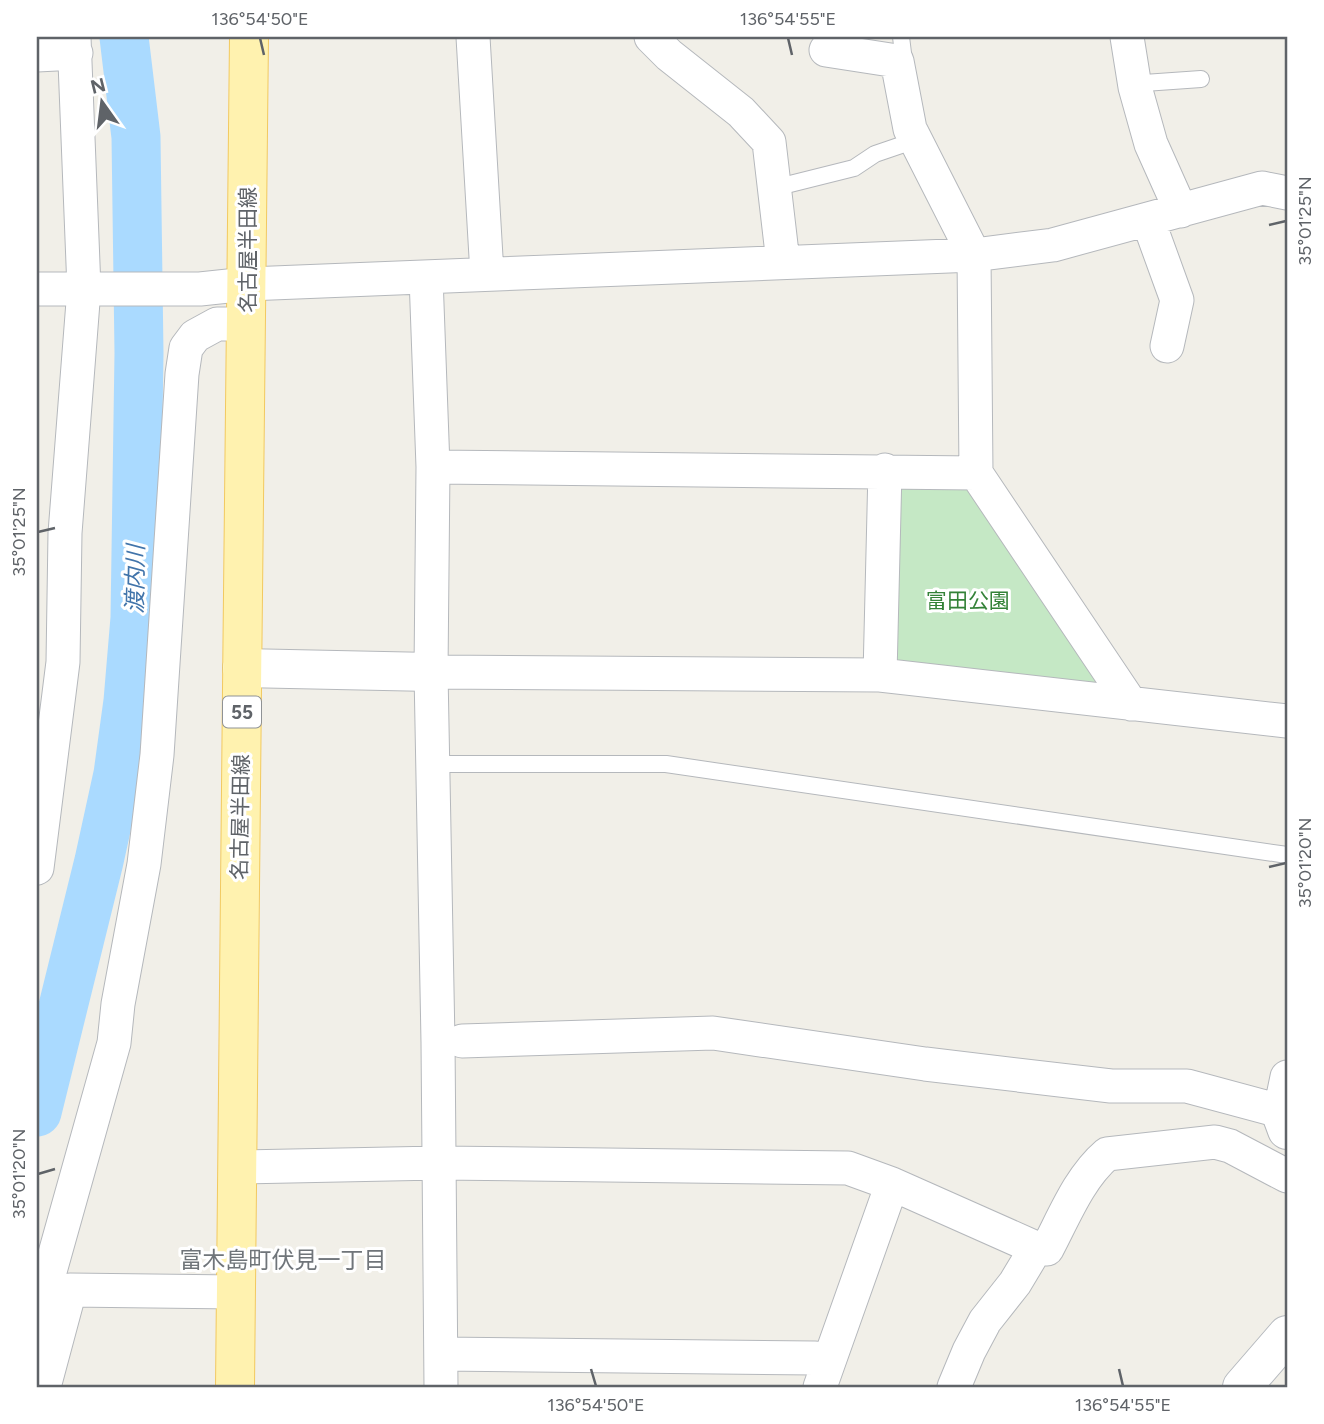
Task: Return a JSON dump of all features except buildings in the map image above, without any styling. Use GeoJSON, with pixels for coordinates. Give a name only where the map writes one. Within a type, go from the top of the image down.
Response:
{"type":"FeatureCollection","features":[{"type":"Feature","properties":{"kind":"main road","name":"名古屋半田線"},"geometry":{"type":"LineString","coordinates":[[235,1387],[249,37]]}},
{"type":"Feature","properties":{"kind":"street"},"geometry":{"type":"LineString","coordinates":[[473,37],[487,274]]}},
{"type":"Feature","properties":{"kind":"street"},"geometry":{"type":"LineString","coordinates":[[651,37],[669,55],[741,112],[769,142],[783,262]]}},
{"type":"Feature","properties":{"kind":"street"},"geometry":{"type":"LineString","coordinates":[[1127,37],[1135,86],[1151,144],[1181,211]]}},
{"type":"Feature","properties":{"kind":"street"},"geometry":{"type":"LineString","coordinates":[[824,43],[899,49],[910,130],[974,255],[976,472],[1131,704]]}},
{"type":"Feature","properties":{"kind":"street"},"geometry":{"type":"LineString","coordinates":[[37,55],[75,45],[84,289],[65,533],[63,662],[37,868]]}},
{"type":"Feature","properties":{"kind":"street"},"geometry":{"type":"LineString","coordinates":[[37,289],[200,289],[247,284],[974,255],[1053,245],[1262,188],[1287,192]]}},
{"type":"Feature","properties":{"kind":"street"},"geometry":{"type":"LineString","coordinates":[[1147,220],[1177,300],[1167,346]]}},
{"type":"Feature","properties":{"kind":"street"},"geometry":{"type":"LineString","coordinates":[[426,277],[433,467],[431,672],[439,1042],[441,1387]]}},
{"type":"Feature","properties":{"kind":"street"},"geometry":{"type":"LineString","coordinates":[[37,1333],[47,1282],[114,1043],[118,1004],[144,864],[157,755],[182,374],[186,348],[195,337],[217,324],[247,324]]}},
{"type":"Feature","properties":{"kind":"street"},"geometry":{"type":"LineString","coordinates":[[433,467],[976,472]]}},
{"type":"Feature","properties":{"kind":"street"},"geometry":{"type":"LineString","coordinates":[[880,675],[885,470]]}},
{"type":"Feature","properties":{"kind":"street"},"geometry":{"type":"LineString","coordinates":[[242,668],[880,675],[1287,721]]}},
{"type":"Feature","properties":{"kind":"street"},"geometry":{"type":"LineString","coordinates":[[462,1041],[712,1032],[925,1064],[1111,1086],[1187,1086],[1285,1106]]}},
{"type":"Feature","properties":{"kind":"street"},"geometry":{"type":"LineString","coordinates":[[236,1167],[439,1163],[848,1168],[892,1184],[1036,1248],[1047,1249],[1082,1184],[1107,1154],[1215,1142],[1230,1146],[1287,1176]]}},
{"type":"Feature","properties":{"kind":"street"},"geometry":{"type":"LineString","coordinates":[[824,1375],[892,1184]]}},
{"type":"Feature","properties":{"kind":"street"},"geometry":{"type":"LineString","coordinates":[[954,1387],[985,1321],[1015,1283],[1036,1248]]}},
{"type":"Feature","properties":{"kind":"street"},"geometry":{"type":"LineString","coordinates":[[44,1387],[70,1290],[235,1292]]}},
{"type":"Feature","properties":{"kind":"street"},"geometry":{"type":"LineString","coordinates":[[1242,1387],[1287,1335]]}},
{"type":"Feature","properties":{"kind":"street"},"geometry":{"type":"LineString","coordinates":[[441,1354],[815,1358],[824,1375]]}},
{"type":"Feature","properties":{"kind":"lane"},"geometry":{"type":"LineString","coordinates":[[1135,86],[1201,79]]}},
{"type":"Feature","properties":{"kind":"lane"},"geometry":{"type":"LineString","coordinates":[[774,188],[854,167],[875,153],[916,140]]}},
{"type":"Feature","properties":{"kind":"lane"},"geometry":{"type":"LineString","coordinates":[[433,764],[666,764],[1287,855]]}},
{"type":"Feature","properties":{"kind":"green space","name":"富田公園"},"geometry":{"type":"Polygon","coordinates":[[[899,480],[971,481],[1096,682],[1084,685],[895,664],[899,480]]]}},
{"type":"Feature","properties":{"kind":"waterway","name":"渡内川"},"geometry":{"type":"LineString","coordinates":[[37,1112],[118,774],[135,618],[139,353],[136,137],[124,37]]}},
{"type":"Feature","properties":{"kind":"district","name":"富木島町伏見一丁目"},"geometry":{"type":"Point","coordinates":[283,1260]}}]}
